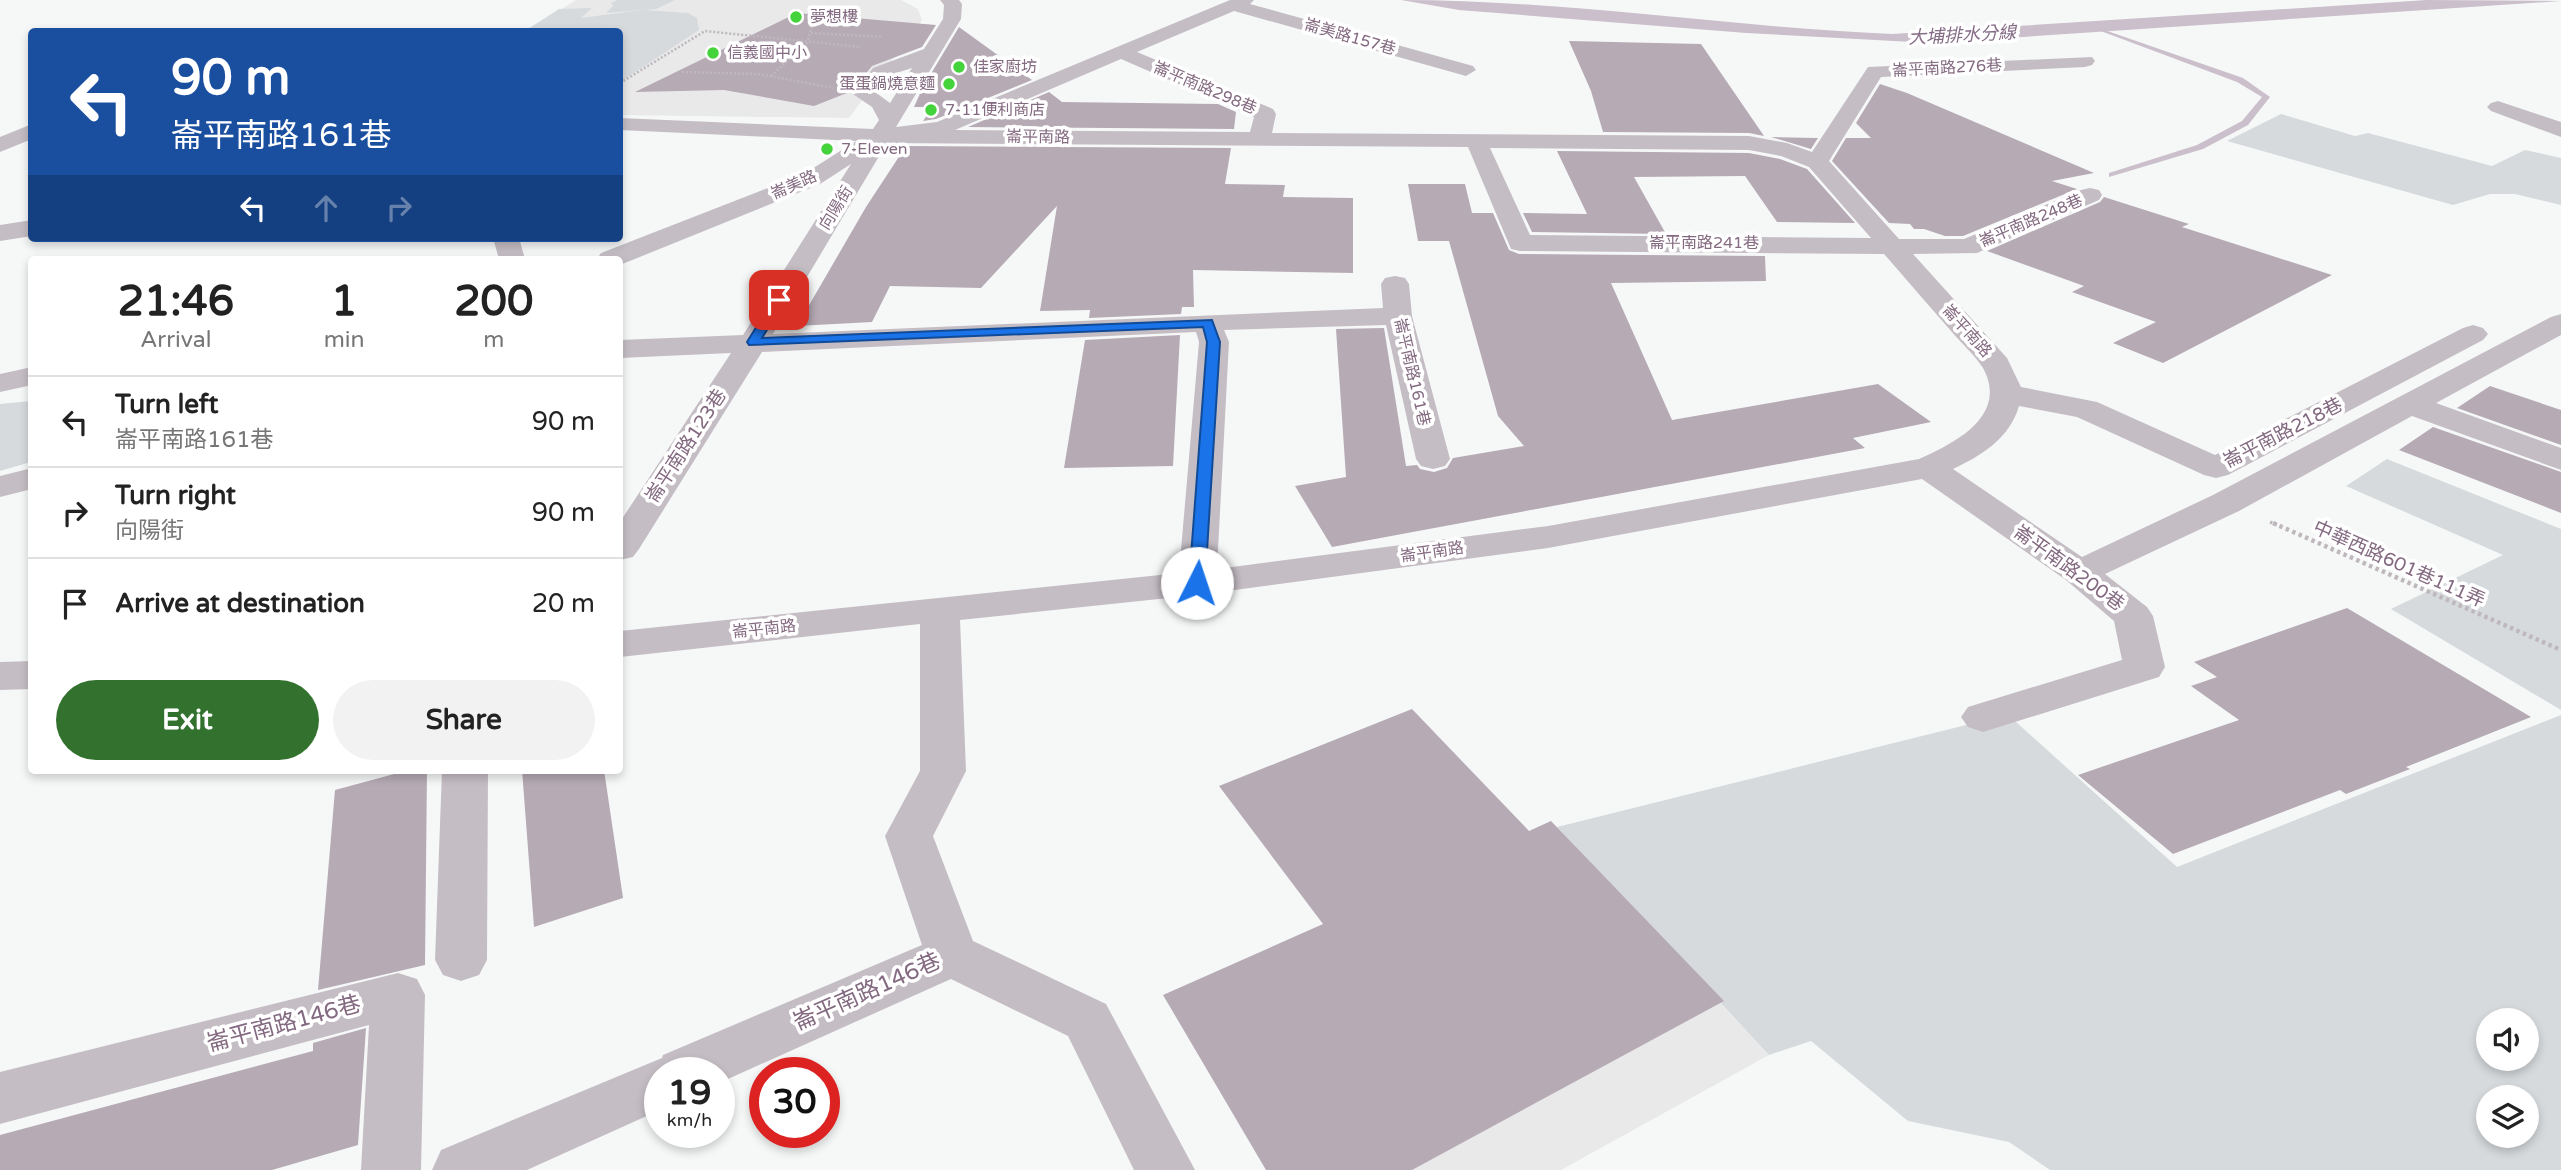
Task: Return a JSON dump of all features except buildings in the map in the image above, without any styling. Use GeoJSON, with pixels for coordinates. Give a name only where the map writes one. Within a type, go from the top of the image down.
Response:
{"type":"FeatureCollection","features":[{"type":"Feature","properties":{"kind":"street","name":"向陽街"},"geometry":{"type":"LineString","coordinates":[[753,342],[952,19],[953,4],[949,0]]}},
{"type":"Feature","properties":{"kind":"street","name":"崙美路"},"geometry":{"type":"LineString","coordinates":[[618,256],[812,179],[885,128],[941,128],[1239,3]]}},
{"type":"Feature","properties":{"kind":"street","name":"崙美路157巷"},"geometry":{"type":"LineString","coordinates":[[1239,3],[1466,70]]}},
{"type":"Feature","properties":{"kind":"street","name":"崙平南路298巷"},"geometry":{"type":"LineString","coordinates":[[1121,52],[1265,114],[1261,139]]}},
{"type":"Feature","properties":{"kind":"street"},"geometry":{"type":"LineString","coordinates":[[885,128],[880,103],[863,94],[880,72],[931,54]]}},
{"type":"Feature","properties":{"kind":"street","name":"崙平南路276巷"},"geometry":{"type":"LineString","coordinates":[[1817,162],[1875,71],[2085,61]]}},
{"type":"Feature","properties":{"kind":"street"},"geometry":{"type":"LineString","coordinates":[[2498,107],[2540,120],[2561,130]]}},
{"type":"Feature","properties":{"kind":"street"},"geometry":{"type":"LineString","coordinates":[[0,120],[28,121]]}},
{"type":"Feature","properties":{"kind":"street","name":"崙平南路"},"geometry":{"type":"LineString","coordinates":[[623,124],[885,128],[1261,139],[1749,144],[1787,150],[1817,162],[1997,364],[2007,394],[1997,421],[1975,446],[1928,468],[1548,537],[1197,583],[623,644]]}},
{"type":"Feature","properties":{"kind":"street"},"geometry":{"type":"LineString","coordinates":[[0,145],[28,132]]}},
{"type":"Feature","properties":{"kind":"street","name":"崙平南路241巷"},"geometry":{"type":"LineString","coordinates":[[1476,141],[1520,243],[1888,244]]}},
{"type":"Feature","properties":{"kind":"street","name":"崙平南路248巷"},"geometry":{"type":"LineString","coordinates":[[1888,244],[1975,246],[2090,195]]}},
{"type":"Feature","properties":{"kind":"street"},"geometry":{"type":"LineString","coordinates":[[0,216],[28,216]]}},
{"type":"Feature","properties":{"kind":"street"},"geometry":{"type":"LineString","coordinates":[[0,233],[28,229]]}},
{"type":"Feature","properties":{"kind":"street","name":"崙平南路161巷"},"geometry":{"type":"LineString","coordinates":[[1395,284],[1398,316],[1433,459]]}},
{"type":"Feature","properties":{"kind":"street"},"geometry":{"type":"LineString","coordinates":[[623,349],[1398,316]]}},
{"type":"Feature","properties":{"kind":"street"},"geometry":{"type":"LineString","coordinates":[[1197,583],[1213,342],[1207,322]]}},
{"type":"Feature","properties":{"kind":"street"},"geometry":{"type":"LineString","coordinates":[[2079,572],[2226,503],[2561,323]]}},
{"type":"Feature","properties":{"kind":"street","name":"崙平南路218巷"},"geometry":{"type":"LineString","coordinates":[[2007,394],[2085,409],[2216,468],[2473,334]]}},
{"type":"Feature","properties":{"kind":"street","name":"崙平南路123巷"},"geometry":{"type":"LineString","coordinates":[[623,544],[753,342]]}},
{"type":"Feature","properties":{"kind":"street"},"geometry":{"type":"LineString","coordinates":[[0,383],[28,377]]}},
{"type":"Feature","properties":{"kind":"street"},"geometry":{"type":"LineString","coordinates":[[0,389],[28,387]]}},
{"type":"Feature","properties":{"kind":"street"},"geometry":{"type":"LineString","coordinates":[[2410,404],[2561,460]]}},
{"type":"Feature","properties":{"kind":"street","name":"崙平南路200巷"},"geometry":{"type":"LineString","coordinates":[[1928,468],[2079,572],[2133,616],[2144,667],[1983,717]]}},
{"type":"Feature","properties":{"kind":"street"},"geometry":{"type":"LineString","coordinates":[[0,487],[28,479]]}},
{"type":"Feature","properties":{"kind":"street","name":"崙平南路146巷"},"geometry":{"type":"LineString","coordinates":[[719,1057],[952,954],[909,836],[943,771],[940,610]]}},
{"type":"Feature","properties":{"kind":"street"},"geometry":{"type":"LineString","coordinates":[[0,676],[28,675]]}},
{"type":"Feature","properties":{"kind":"street"},"geometry":{"type":"LineString","coordinates":[[461,960],[465,774]]}},
{"type":"Feature","properties":{"kind":"street"},"geometry":{"type":"LineString","coordinates":[[952,954],[1087,1020],[1165,1170]]}},
{"type":"Feature","properties":{"kind":"street","name":"崙平南路146巷"},"geometry":{"type":"LineString","coordinates":[[0,1098],[398,995],[391,1170]]}},
{"type":"Feature","properties":{"kind":"street"},"geometry":{"type":"LineString","coordinates":[[462,1170],[644,1090]]}},
{"type":"Feature","properties":{"kind":"path"},"geometry":{"type":"LineString","coordinates":[[771,76],[808,43],[814,20]]}},
{"type":"Feature","properties":{"kind":"path"},"geometry":{"type":"LineString","coordinates":[[623,81],[705,31],[869,48]]}},
{"type":"Feature","properties":{"kind":"path"},"geometry":{"type":"LineString","coordinates":[[811,33],[885,37]]}},
{"type":"Feature","properties":{"kind":"path"},"geometry":{"type":"LineString","coordinates":[[682,72],[771,76],[839,89]]}},
{"type":"Feature","properties":{"kind":"path","name":"中華西路601巷111弄"},"geometry":{"type":"LineString","coordinates":[[2226,503],[2561,650]]}},
{"type":"Feature","properties":{"kind":"shaded area"},"geometry":{"type":"Polygon","coordinates":[[[576,0],[901,0],[918,9],[922,20],[849,118],[623,115],[623,28],[531,28],[576,0]]]}},
{"type":"Feature","properties":{"kind":"shaded area"},"geometry":{"type":"Polygon","coordinates":[[[617,0],[675,0],[656,9],[644,10],[688,13],[697,18],[699,30],[623,80],[623,28],[530,28],[559,9],[592,8],[581,18],[642,10],[606,13],[613,6],[611,3],[617,0]]]}},
{"type":"Feature","properties":{"kind":"shaded area"},"geometry":{"type":"Polygon","coordinates":[[[2281,114],[2355,136],[2368,133],[2492,166],[2525,150],[2561,158],[2561,205],[2515,194],[2490,194],[2453,205],[2227,141],[2281,114]]]}},
{"type":"Feature","properties":{"kind":"shaded area"},"geometry":{"type":"Polygon","coordinates":[[[28,401],[28,463],[0,471],[0,404],[28,401]]]}},
{"type":"Feature","properties":{"kind":"shaded area"},"geometry":{"type":"Polygon","coordinates":[[[2387,459],[2561,529],[2561,710],[2391,609],[2503,555],[2346,486],[2387,459]]]}},
{"type":"Feature","properties":{"kind":"shaded area"},"geometry":{"type":"Polygon","coordinates":[[[2005,712],[2177,867],[2561,715],[2561,1170],[2050,1170],[2009,1142],[1908,1121],[1811,1041],[1769,1055],[1557,827],[1970,724],[2005,712]]]}},
{"type":"Feature","properties":{"kind":"shaded area"},"geometry":{"type":"Polygon","coordinates":[[[1579,852],[1769,1055],[1561,1170],[1269,1170],[1579,852]]]}},
{"type":"Feature","properties":{"kind":"water","name":"大埔排水分線"},"geometry":{"type":"Polygon","coordinates":[[[1401,0],[1524,4],[1892,34],[2427,0],[2561,1],[1931,43],[1746,33],[1459,10],[1401,0]]]}},
{"type":"Feature","properties":{"kind":"waterway"},"geometry":{"type":"LineString","coordinates":[[2092,26],[2240,80],[2266,97],[2245,123],[2200,147],[2112,175]]}},
{"type":"Feature","properties":{"kind":"place","name":"夢想樓"},"geometry":{"type":"Point","coordinates":[796,17]}},
{"type":"Feature","properties":{"kind":"place","name":"信義國中小"},"geometry":{"type":"Point","coordinates":[713,53]}},
{"type":"Feature","properties":{"kind":"place","name":"佳家廚坊"},"geometry":{"type":"Point","coordinates":[959,67]}},
{"type":"Feature","properties":{"kind":"place","name":"蛋蛋鍋燒意麵"},"geometry":{"type":"Point","coordinates":[949,84]}},
{"type":"Feature","properties":{"kind":"place","name":"7-11便利商店"},"geometry":{"type":"Point","coordinates":[931,110]}},
{"type":"Feature","properties":{"kind":"place","name":"7-Eleven"},"geometry":{"type":"Point","coordinates":[827,149]}},
{"type":"Feature","properties":{"kind":"route"},"geometry":{"type":"LineString","coordinates":[[779,300],[753,342],[1178,326],[1207,322],[1213,342],[1197,583]]}}]}
